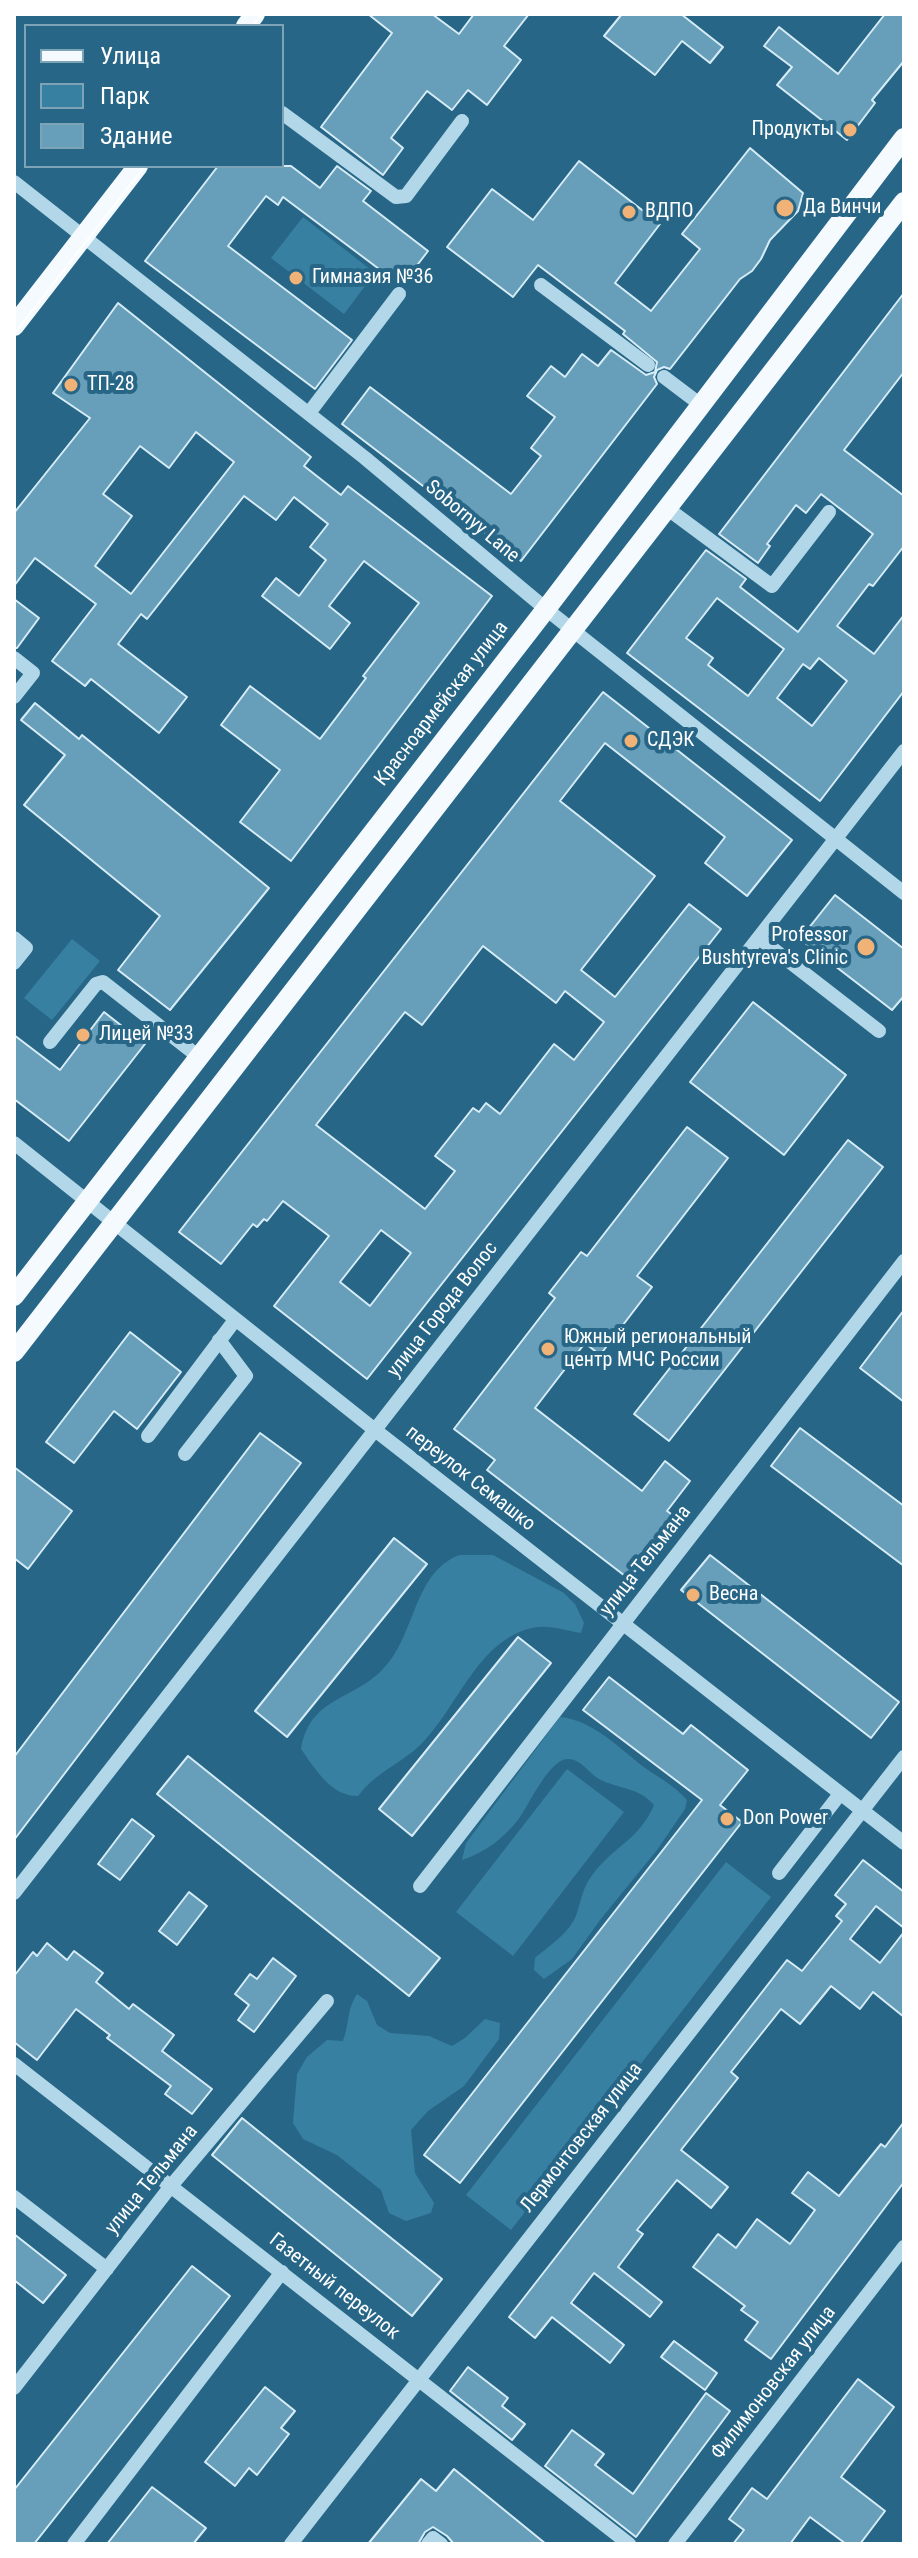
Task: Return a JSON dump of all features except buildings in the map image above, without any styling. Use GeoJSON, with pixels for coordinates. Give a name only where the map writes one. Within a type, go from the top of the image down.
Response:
{"type":"FeatureCollection","features":[{"type":"Feature","properties":{"kind":"main road","name":"Красноармейская улица"},"geometry":{"type":"LineString","coordinates":[[14,1296],[546,609],[904,138]]}},
{"type":"Feature","properties":{"kind":"main road"},"geometry":{"type":"LineString","coordinates":[[14,326],[136,168]]}},
{"type":"Feature","properties":{"kind":"main road"},"geometry":{"type":"LineString","coordinates":[[14,1352],[904,202]]}},
{"type":"Feature","properties":{"kind":"street"},"geometry":{"type":"LineString","coordinates":[[284,114],[396,197],[406,196],[462,121]]}},
{"type":"Feature","properties":{"kind":"street","name":"Sobornyy Lane"},"geometry":{"type":"LineString","coordinates":[[14,182],[309,413],[546,609],[904,893]]}},
{"type":"Feature","properties":{"kind":"street"},"geometry":{"type":"LineString","coordinates":[[541,285],[648,365]]}},
{"type":"Feature","properties":{"kind":"street"},"geometry":{"type":"LineString","coordinates":[[309,413],[399,294]]}},
{"type":"Feature","properties":{"kind":"street"},"geometry":{"type":"LineString","coordinates":[[664,377],[701,405]]}},
{"type":"Feature","properties":{"kind":"street"},"geometry":{"type":"LineString","coordinates":[[668,509],[772,586],[829,512]]}},
{"type":"Feature","properties":{"kind":"street"},"geometry":{"type":"LineString","coordinates":[[14,658],[33,673],[14,697]]}},
{"type":"Feature","properties":{"kind":"street","name":"улица Города Волос"},"geometry":{"type":"LineString","coordinates":[[14,1893],[904,751]]}},
{"type":"Feature","properties":{"kind":"street"},"geometry":{"type":"LineString","coordinates":[[14,938],[26,948],[14,963]]}},
{"type":"Feature","properties":{"kind":"street"},"geometry":{"type":"LineString","coordinates":[[759,938],[879,1031]]}},
{"type":"Feature","properties":{"kind":"street"},"geometry":{"type":"LineString","coordinates":[[50,1042],[96,984],[103,982],[199,1057]]}},
{"type":"Feature","properties":{"kind":"street","name":"переулок Семашко"},"geometry":{"type":"LineString","coordinates":[[14,1143],[235,1320],[904,1843]]}},
{"type":"Feature","properties":{"kind":"street","name":"улица Тельмана"},"geometry":{"type":"LineString","coordinates":[[420,1886],[904,1261]]}},
{"type":"Feature","properties":{"kind":"street"},"geometry":{"type":"LineString","coordinates":[[148,1436],[235,1320]]}},
{"type":"Feature","properties":{"kind":"street"},"geometry":{"type":"LineString","coordinates":[[185,1454],[246,1376],[219,1340]]}},
{"type":"Feature","properties":{"kind":"street","name":"Лермонтовская улица"},"geometry":{"type":"LineString","coordinates":[[291,2544],[904,1757]]}},
{"type":"Feature","properties":{"kind":"street"},"geometry":{"type":"LineString","coordinates":[[779,1873],[840,1794]]}},
{"type":"Feature","properties":{"kind":"street","name":"улица Тельмана"},"geometry":{"type":"LineString","coordinates":[[17,2378],[171,2186],[327,2001]]}},
{"type":"Feature","properties":{"kind":"street","name":"Газетный переулок"},"geometry":{"type":"LineString","coordinates":[[16,2069],[282,2272],[629,2544]]}},
{"type":"Feature","properties":{"kind":"street"},"geometry":{"type":"LineString","coordinates":[[14,2197],[107,2269]]}},
{"type":"Feature","properties":{"kind":"street","name":"Филимоновская улица"},"geometry":{"type":"LineString","coordinates":[[675,2544],[904,2247]]}},
{"type":"Feature","properties":{"kind":"street"},"geometry":{"type":"LineString","coordinates":[[74,2544],[282,2272]]}},
{"type":"Feature","properties":{"kind":"street"},"geometry":{"type":"LineString","coordinates":[[428,2544],[433,2538],[441,2544]]}},
{"type":"Feature","properties":{"kind":"green space"},"geometry":{"type":"Polygon","coordinates":[[[303,217],[375,273],[344,314],[271,258],[303,217]]]}},
{"type":"Feature","properties":{"kind":"green space"},"geometry":{"type":"Polygon","coordinates":[[[72,939],[100,961],[52,1020],[24,998],[72,939]]]}},
{"type":"Feature","properties":{"kind":"green space"},"geometry":{"type":"Polygon","coordinates":[[[459,1555],[493,1555],[564,1593],[575,1604],[584,1623],[581,1633],[544,1627],[514,1635],[484,1659],[437,1726],[416,1749],[374,1779],[358,1796],[340,1792],[325,1780],[301,1749],[306,1732],[323,1709],[382,1670],[402,1641],[432,1576],[459,1555]]]}},
{"type":"Feature","properties":{"kind":"green space"},"geometry":{"type":"Polygon","coordinates":[[[560,1717],[583,1723],[604,1735],[687,1800],[685,1809],[657,1850],[572,1959],[544,1979],[534,1970],[535,1958],[570,1926],[590,1879],[601,1864],[642,1826],[654,1805],[642,1795],[599,1779],[580,1763],[567,1759],[546,1775],[518,1820],[506,1833],[486,1849],[462,1860],[466,1843],[560,1717]]]}},
{"type":"Feature","properties":{"kind":"green space"},"geometry":{"type":"Polygon","coordinates":[[[567,1769],[624,1812],[513,1956],[456,1912],[567,1769]]]}},
{"type":"Feature","properties":{"kind":"green space"},"geometry":{"type":"Polygon","coordinates":[[[726,1862],[771,1897],[511,2230],[466,2195],[726,1862]]]}},
{"type":"Feature","properties":{"kind":"green space"},"geometry":{"type":"Polygon","coordinates":[[[357,1994],[367,2001],[377,2025],[390,2033],[429,2036],[452,2046],[485,2019],[500,2023],[499,2039],[464,2086],[428,2111],[411,2130],[415,2173],[434,2203],[431,2213],[406,2221],[389,2213],[381,2190],[337,2155],[303,2139],[293,2123],[297,2074],[307,2057],[327,2040],[343,2041],[357,1994]]]}},
{"type":"Feature","properties":{"kind":"tram line"},"geometry":{"type":"LineString","coordinates":[[254,24],[262,14]]}},
{"type":"Feature","properties":{"kind":"tram line"},"geometry":{"type":"LineString","coordinates":[[14,334],[143,168]]}},
{"type":"Feature","properties":{"kind":"place","name":"Продукты"},"geometry":{"type":"Point","coordinates":[850,130]}},
{"type":"Feature","properties":{"kind":"place","name":"Да Винчи"},"geometry":{"type":"Point","coordinates":[785,208]}},
{"type":"Feature","properties":{"kind":"place","name":"ВДПО"},"geometry":{"type":"Point","coordinates":[629,212]}},
{"type":"Feature","properties":{"kind":"place","name":"Гимназия №36"},"geometry":{"type":"Point","coordinates":[296,278]}},
{"type":"Feature","properties":{"kind":"place","name":"ТП-28"},"geometry":{"type":"Point","coordinates":[71,385]}},
{"type":"Feature","properties":{"kind":"place","name":"СДЭК"},"geometry":{"type":"Point","coordinates":[631,741]}},
{"type":"Feature","properties":{"kind":"place","name":"Professor Bushtyreva's Clinic"},"geometry":{"type":"Point","coordinates":[866,947]}},
{"type":"Feature","properties":{"kind":"place","name":"Лицей №33"},"geometry":{"type":"Point","coordinates":[83,1035]}},
{"type":"Feature","properties":{"kind":"place","name":"Южный региональный центр МЧС России"},"geometry":{"type":"Point","coordinates":[548,1349]}},
{"type":"Feature","properties":{"kind":"place","name":"Весна"},"geometry":{"type":"Point","coordinates":[693,1595]}},
{"type":"Feature","properties":{"kind":"place","name":"Don Power"},"geometry":{"type":"Point","coordinates":[727,1819]}}]}
